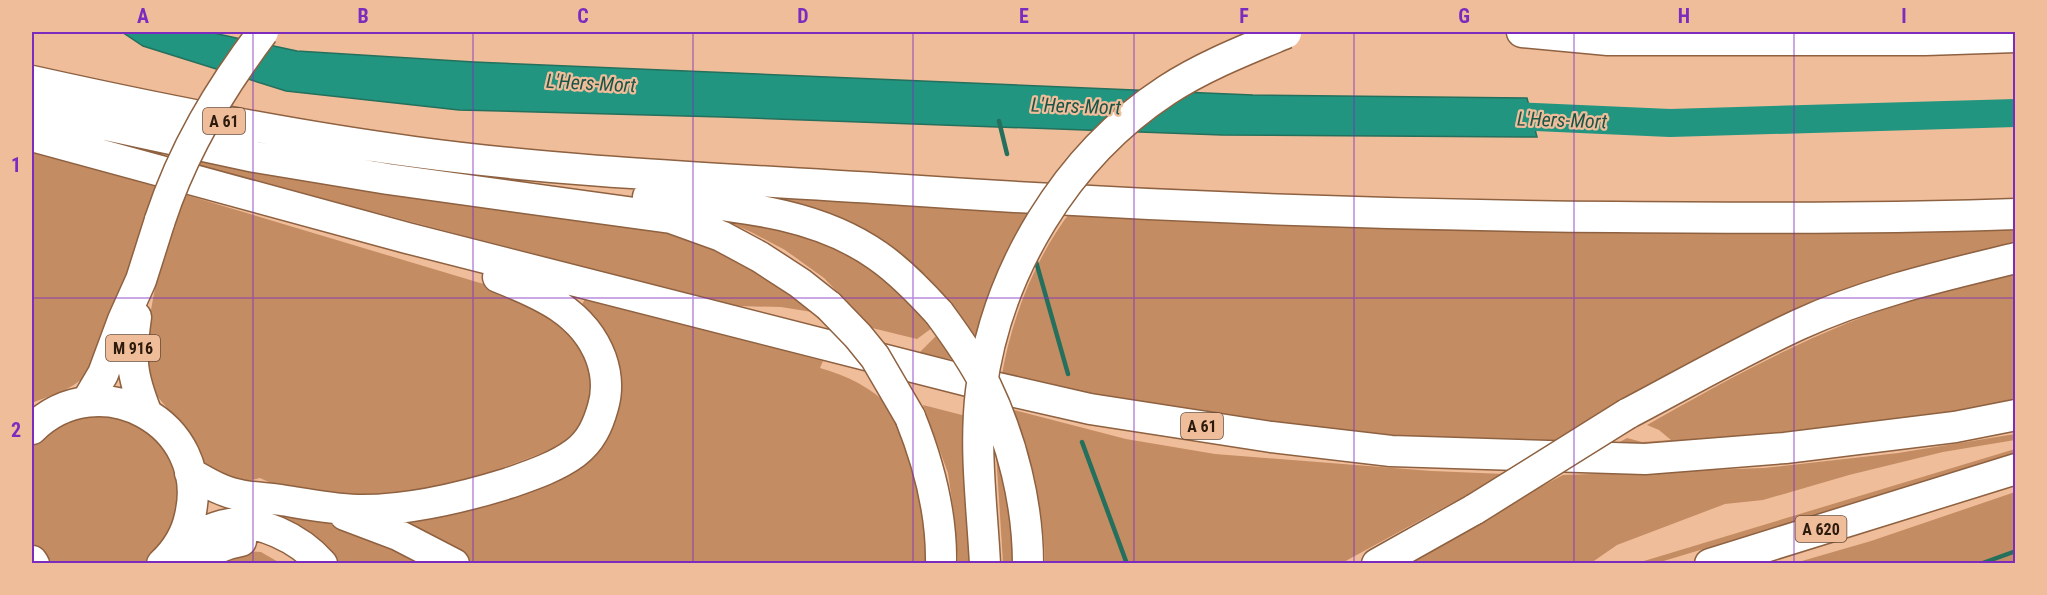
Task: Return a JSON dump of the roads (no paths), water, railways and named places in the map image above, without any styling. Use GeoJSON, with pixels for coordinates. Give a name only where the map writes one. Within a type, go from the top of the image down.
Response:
{"type":"FeatureCollection","features":[{"type":"Feature","properties":{"kind":"highway","name":"M 916"},"geometry":{"type":"LineString","coordinates":[[87,401],[103,374],[141,280],[180,166],[205,117],[229,79],[264,32]]}},
{"type":"Feature","properties":{"kind":"highway"},"geometry":{"type":"LineString","coordinates":[[985,564],[979,456],[981,392],[986,361],[1003,303],[1031,238],[1069,182],[1098,148],[1137,113],[1167,90],[1198,73],[1230,56],[1289,32]]}},
{"type":"Feature","properties":{"kind":"highway"},"geometry":{"type":"LineString","coordinates":[[1522,32],[1608,40],[1925,40],[2016,37]]}},
{"type":"Feature","properties":{"kind":"highway"},"geometry":{"type":"LineString","coordinates":[[1648,32],[1729,39]]}},
{"type":"Feature","properties":{"kind":"highway","name":"A 61"},"geometry":{"type":"LineString","coordinates":[[32,81],[293,134],[417,153],[587,170],[1154,206],[1325,212],[1681,217],[2016,214]]}},
{"type":"Feature","properties":{"kind":"highway"},"geometry":{"type":"LineString","coordinates":[[32,109],[255,157],[671,218],[721,236],[760,256],[801,283],[829,306],[875,357],[910,417],[923,448],[939,517],[941,564]]}},
{"type":"Feature","properties":{"kind":"highway","name":"A 61"},"geometry":{"type":"LineString","coordinates":[[32,136],[407,238],[972,382],[1090,409],[1271,437],[1380,450],[1645,459],[1797,447],[1955,427],[2016,415]]}},
{"type":"Feature","properties":{"kind":"highway"},"geometry":{"type":"LineString","coordinates":[[490,193],[540,185],[739,208],[797,219],[839,233],[872,252],[899,273],[939,313],[986,385],[1014,465],[1026,527],[1028,564]]}},
{"type":"Feature","properties":{"kind":"highway"},"geometry":{"type":"LineString","coordinates":[[190,473],[220,489],[239,495],[319,507],[358,510],[387,508],[439,502],[485,490],[540,472],[575,453],[586,443],[600,418],[607,386],[605,369],[591,335],[579,321],[564,309],[526,288],[472,268],[407,238]]}},
{"type":"Feature","properties":{"kind":"highway"},"geometry":{"type":"LineString","coordinates":[[1377,564],[1475,508],[1628,414],[1799,325],[1874,296],[2016,258]]}},
{"type":"Feature","properties":{"kind":"highway","name":"M 916"},"geometry":{"type":"LineString","coordinates":[[141,280],[132,362],[136,387],[147,414]]}},
{"type":"Feature","properties":{"kind":"highway"},"geometry":{"type":"LineString","coordinates":[[32,429],[54,412],[87,401],[108,401],[128,405],[147,414],[162,425],[184,455],[193,491],[192,509],[178,556]]}},
{"type":"Feature","properties":{"kind":"highway","name":"A 620"},"geometry":{"type":"LineString","coordinates":[[1710,564],[2016,469]]}},
{"type":"Feature","properties":{"kind":"highway"},"geometry":{"type":"LineString","coordinates":[[319,507],[398,535],[454,564]]}},
{"type":"Feature","properties":{"kind":"highway"},"geometry":{"type":"LineString","coordinates":[[178,556],[239,541],[260,542],[312,555]]}},
{"type":"Feature","properties":{"kind":"water"},"geometry":{"type":"Polygon","coordinates":[[[122,32],[209,32],[297,51],[474,62],[1253,95],[1527,98],[1537,137],[1222,135],[459,110],[286,91],[143,46],[122,32]]]}},
{"type":"Feature","properties":{"kind":"waterway","name":"L'Hers-Mort"},"geometry":{"type":"LineString","coordinates":[[1493,115],[1670,123],[2016,113]]}},
{"type":"Feature","properties":{"kind":"waterway"},"geometry":{"type":"LineString","coordinates":[[999,121],[1007,154]]}},
{"type":"Feature","properties":{"kind":"waterway"},"geometry":{"type":"LineString","coordinates":[[1035,258],[1068,374]]}},
{"type":"Feature","properties":{"kind":"waterway"},"geometry":{"type":"LineString","coordinates":[[1082,442],[1127,564]]}},
{"type":"Feature","properties":{"kind":"waterway"},"geometry":{"type":"LineString","coordinates":[[1980,564],[2016,551]]}}]}
